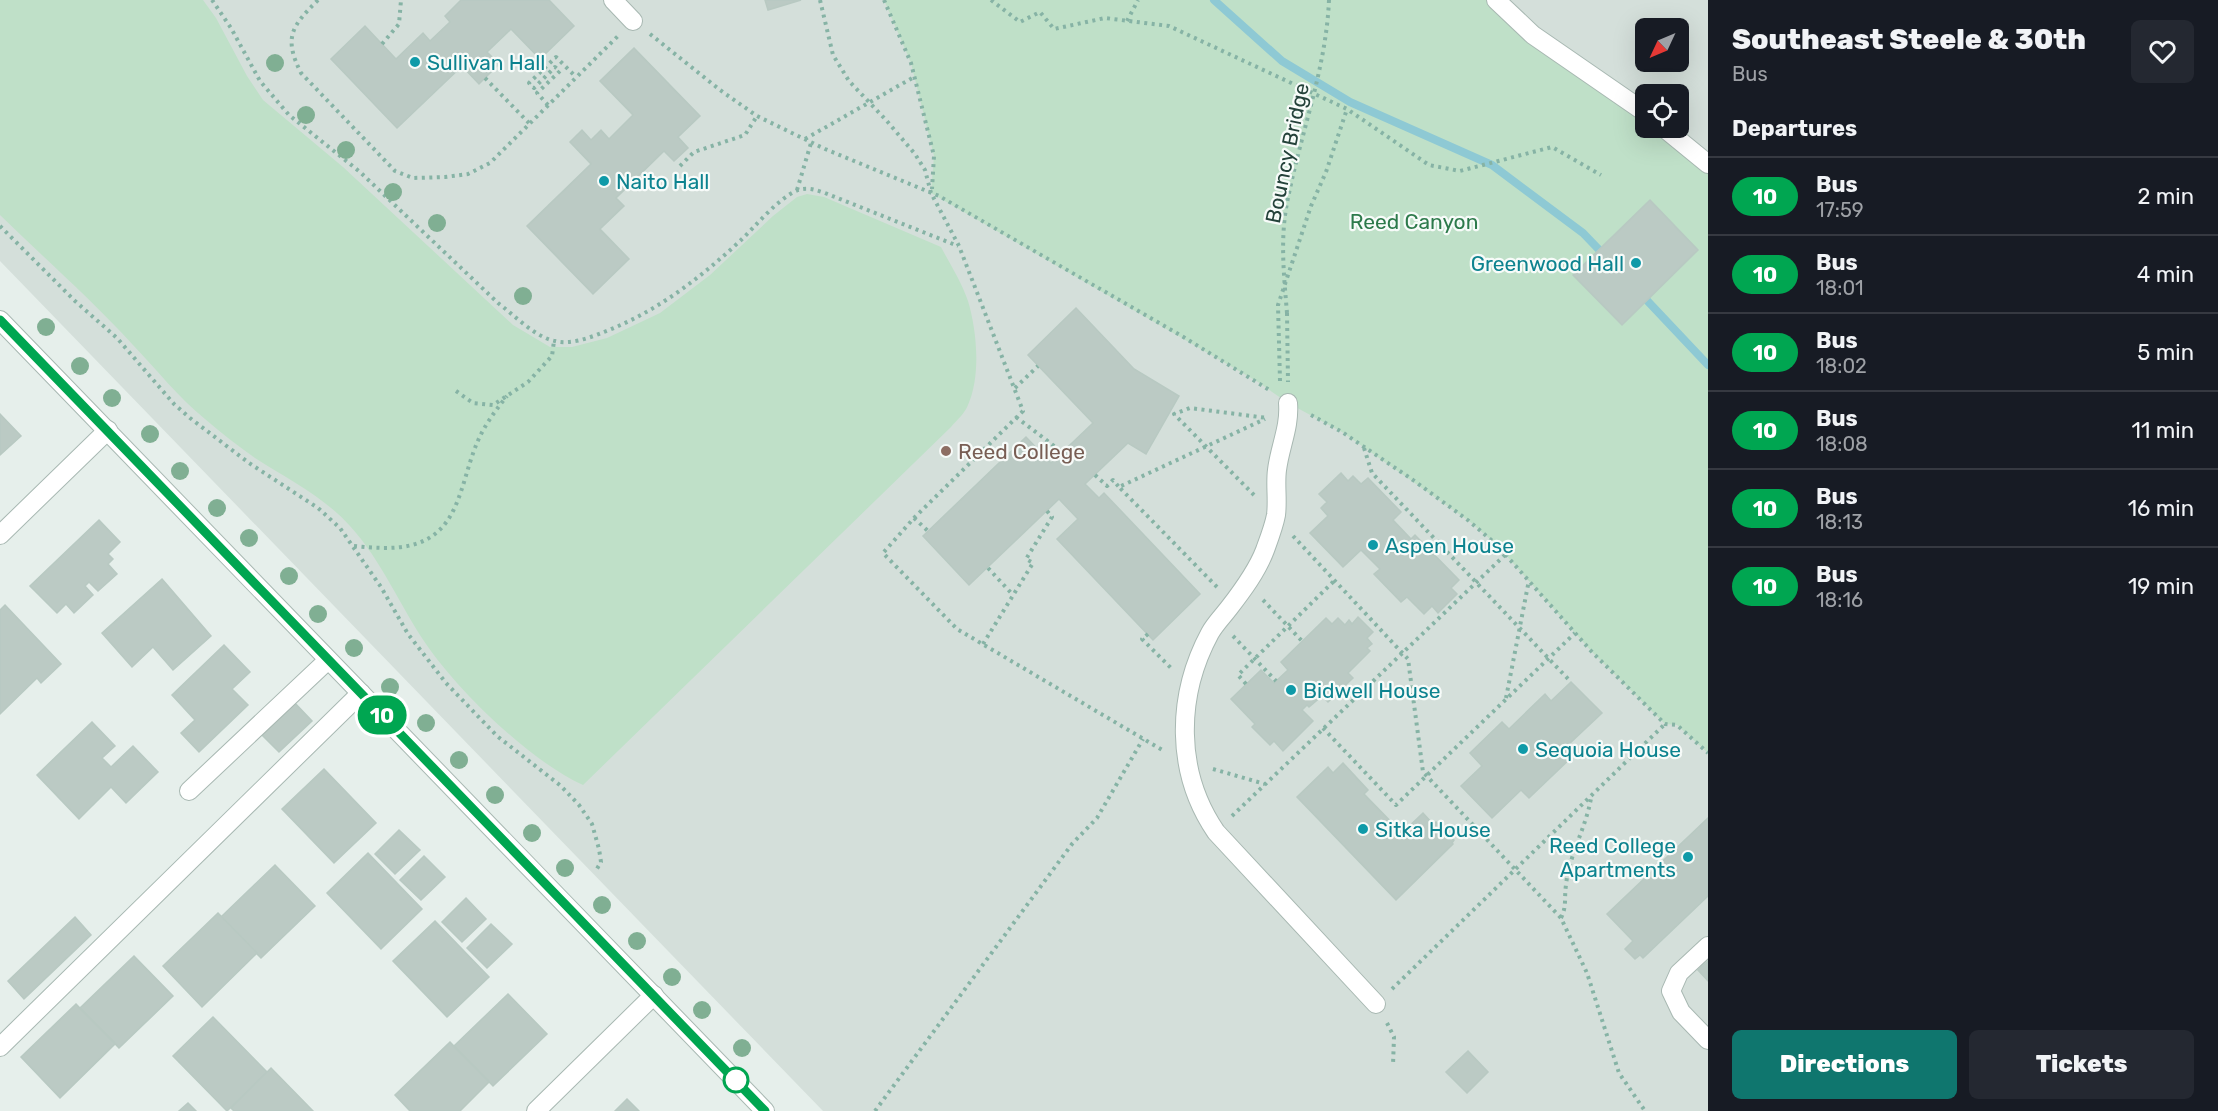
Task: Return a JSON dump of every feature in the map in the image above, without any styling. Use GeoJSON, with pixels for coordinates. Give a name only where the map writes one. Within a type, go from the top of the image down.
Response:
{"type":"FeatureCollection","features":[{"type":"Feature","properties":{"kind":"street"},"geometry":{"type":"LineString","coordinates":[[613,0],[633,21]]}},
{"type":"Feature","properties":{"kind":"street"},"geometry":{"type":"LineString","coordinates":[[1496,0],[1533,35],[1635,105]]}},
{"type":"Feature","properties":{"kind":"street"},"geometry":{"type":"LineString","coordinates":[[1676,138],[1708,164]]}},
{"type":"Feature","properties":{"kind":"street"},"geometry":{"type":"LineString","coordinates":[[0,320],[765,1111]]}},
{"type":"Feature","properties":{"kind":"street"},"geometry":{"type":"LineString","coordinates":[[1288,397],[1289,420],[1276,471],[1274,522],[1264,551],[1247,583],[1211,632],[1190,683],[1184,732],[1187,762],[1202,811],[1216,831],[1376,1004]]}},
{"type":"Feature","properties":{"kind":"street"},"geometry":{"type":"LineString","coordinates":[[0,535],[108,430]]}},
{"type":"Feature","properties":{"kind":"street"},"geometry":{"type":"LineString","coordinates":[[189,791],[328,660]]}},
{"type":"Feature","properties":{"kind":"street"},"geometry":{"type":"LineString","coordinates":[[0,1047],[361,693]]}},
{"type":"Feature","properties":{"kind":"street"},"geometry":{"type":"LineString","coordinates":[[1708,946],[1678,973],[1671,991],[1681,1012],[1708,1040]]}},
{"type":"Feature","properties":{"kind":"street"},"geometry":{"type":"LineString","coordinates":[[536,1111],[654,995]]}},
{"type":"Feature","properties":{"kind":"path"},"geometry":{"type":"LineString","coordinates":[[212,0],[231,28],[260,81],[289,115],[360,172],[498,303],[527,326],[554,341],[567,342],[590,337],[658,306],[704,272],[780,203],[797,191],[809,188],[959,246]]}},
{"type":"Feature","properties":{"kind":"path"},"geometry":{"type":"LineString","coordinates":[[318,0],[300,17],[291,36],[292,55],[301,73],[395,171],[413,178],[468,174],[490,163],[633,21],[720,90],[757,116],[804,140],[932,193],[1258,382],[1288,397],[1341,432],[1470,521],[1506,554],[1592,652],[1665,724],[1677,725],[1708,753]]}},
{"type":"Feature","properties":{"kind":"path"},"geometry":{"type":"LineString","coordinates":[[382,44],[399,24],[401,0]]}},
{"type":"Feature","properties":{"kind":"path"},"geometry":{"type":"LineString","coordinates":[[820,0],[833,55],[849,81],[915,154],[925,170],[932,193],[959,246],[1023,411],[914,518],[883,553],[957,629],[1176,759],[1265,784]]}},
{"type":"Feature","properties":{"kind":"path"},"geometry":{"type":"LineString","coordinates":[[884,0],[911,63],[934,156],[932,193]]}},
{"type":"Feature","properties":{"kind":"path"},"geometry":{"type":"LineString","coordinates":[[991,0],[1020,22],[1040,12],[1054,30],[1105,18],[1169,26],[1347,109],[1429,165],[1460,171],[1552,147],[1600,175]]}},
{"type":"Feature","properties":{"kind":"path"},"geometry":{"type":"LineString","coordinates":[[1127,21],[1138,0]]}},
{"type":"Feature","properties":{"kind":"path","name":"Bouncy Bridge"},"geometry":{"type":"LineString","coordinates":[[1288,397],[1287,314],[1283,270],[1287,204],[1318,79],[1328,21],[1329,0]]}},
{"type":"Feature","properties":{"kind":"path"},"geometry":{"type":"LineString","coordinates":[[548,105],[537,93],[560,71],[555,67],[534,88],[529,83],[556,57],[576,77]]}},
{"type":"Feature","properties":{"kind":"path"},"geometry":{"type":"LineString","coordinates":[[804,140],[914,77]]}},
{"type":"Feature","properties":{"kind":"path"},"geometry":{"type":"LineString","coordinates":[[484,78],[530,123]]}},
{"type":"Feature","properties":{"kind":"path"},"geometry":{"type":"LineString","coordinates":[[1288,397],[1280,384],[1278,305],[1347,109]]}},
{"type":"Feature","properties":{"kind":"path"},"geometry":{"type":"LineString","coordinates":[[680,166],[694,152],[745,135],[757,116]]}},
{"type":"Feature","properties":{"kind":"path"},"geometry":{"type":"LineString","coordinates":[[797,191],[811,143]]}},
{"type":"Feature","properties":{"kind":"path"},"geometry":{"type":"LineString","coordinates":[[0,226],[75,301],[117,338],[174,404],[227,448],[318,508],[340,528],[354,546],[408,634],[446,683],[497,736],[561,786],[579,804],[592,824],[599,849],[601,862],[595,872]]}},
{"type":"Feature","properties":{"kind":"path"},"geometry":{"type":"LineString","coordinates":[[456,391],[473,403],[493,405],[528,382],[552,356],[554,341]]}},
{"type":"Feature","properties":{"kind":"path"},"geometry":{"type":"LineString","coordinates":[[1015,389],[1038,366]]}},
{"type":"Feature","properties":{"kind":"path"},"geometry":{"type":"LineString","coordinates":[[354,546],[387,549],[406,547],[421,542],[442,527],[454,509],[477,441],[486,424],[507,396]]}},
{"type":"Feature","properties":{"kind":"path"},"geometry":{"type":"LineString","coordinates":[[1119,487],[1275,415],[1288,397]]}},
{"type":"Feature","properties":{"kind":"path"},"geometry":{"type":"LineString","coordinates":[[1268,418],[1190,408],[1172,413],[1274,522],[1284,527],[1403,651],[1408,659],[1423,772],[1561,918],[1587,973],[1619,1073],[1645,1111]]}},
{"type":"Feature","properties":{"kind":"path"},"geometry":{"type":"LineString","coordinates":[[1016,417],[1062,452]]}},
{"type":"Feature","properties":{"kind":"path"},"geometry":{"type":"LineString","coordinates":[[1363,447],[1372,472],[1571,682]]}},
{"type":"Feature","properties":{"kind":"path"},"geometry":{"type":"LineString","coordinates":[[1095,475],[1107,486],[1113,480],[1233,603]]}},
{"type":"Feature","properties":{"kind":"path"},"geometry":{"type":"LineString","coordinates":[[982,644],[1033,563],[1026,559],[1052,517],[1047,511]]}},
{"type":"Feature","properties":{"kind":"path"},"geometry":{"type":"LineString","coordinates":[[914,518],[928,531]]}},
{"type":"Feature","properties":{"kind":"path"},"geometry":{"type":"LineString","coordinates":[[1216,831],[1506,554]]}},
{"type":"Feature","properties":{"kind":"path"},"geometry":{"type":"LineString","coordinates":[[988,568],[1013,595]]}},
{"type":"Feature","properties":{"kind":"path"},"geometry":{"type":"LineString","coordinates":[[1246,684],[1238,675],[1335,580]]}},
{"type":"Feature","properties":{"kind":"path"},"geometry":{"type":"LineString","coordinates":[[1506,699],[1529,580]]}},
{"type":"Feature","properties":{"kind":"path"},"geometry":{"type":"LineString","coordinates":[[1247,583],[1302,641]]}},
{"type":"Feature","properties":{"kind":"path"},"geometry":{"type":"LineString","coordinates":[[1219,622],[1276,681]]}},
{"type":"Feature","properties":{"kind":"path"},"geometry":{"type":"LineString","coordinates":[[1323,728],[1396,805],[1575,633]]}},
{"type":"Feature","properties":{"kind":"path"},"geometry":{"type":"LineString","coordinates":[[1148,634],[1142,639],[1179,676],[1190,683]]}},
{"type":"Feature","properties":{"kind":"path"},"geometry":{"type":"LineString","coordinates":[[1393,1065],[1395,1037],[1376,1004],[1665,724]]}},
{"type":"Feature","properties":{"kind":"path"},"geometry":{"type":"LineString","coordinates":[[875,1111],[1072,844],[1097,818],[1143,739]]}},
{"type":"Feature","properties":{"kind":"path"},"geometry":{"type":"LineString","coordinates":[[1561,918],[1566,909],[1566,886],[1572,858],[1588,814],[1591,797]]}},
{"type":"Feature","properties":{"kind":"shaded area","name":"Reed College"},"geometry":{"type":"Polygon","coordinates":[[[0,0],[1708,0],[1708,1111],[823,1111],[0,261],[0,0]]]}},
{"type":"Feature","properties":{"kind":"green space"},"geometry":{"type":"Polygon","coordinates":[[[0,0],[203,0],[216,18],[247,76],[263,100],[343,167],[513,325],[550,347],[572,347],[607,338],[660,313],[710,275],[773,216],[797,197],[807,194],[824,197],[941,247],[965,294],[974,326],[975,381],[968,405],[951,427],[583,785],[541,760],[497,724],[457,683],[426,644],[372,554],[340,515],[317,497],[249,453],[195,411],[101,311],[0,215],[0,0]]]}},
{"type":"Feature","properties":{"kind":"green space","name":"Reed Canyon"},"geometry":{"type":"Polygon","coordinates":[[[884,0],[1496,0],[1635,105],[1635,138],[1676,138],[1708,164],[1708,753],[1677,725],[1665,724],[1592,652],[1497,545],[1469,521],[1342,432],[1288,403],[1258,382],[931,193],[934,156],[911,63],[884,0]]]}},
{"type":"Feature","properties":{"kind":"building","name":"Sullivan Hall"},"geometry":{"type":"Polygon","coordinates":[[[461,0],[549,0],[574,26],[540,59],[511,29],[487,52],[499,64],[479,84],[462,66],[397,128],[331,59],[365,26],[396,59],[423,33],[430,41],[450,22],[445,16],[461,0]]]}},
{"type":"Feature","properties":{"kind":"building"},"geometry":{"type":"Polygon","coordinates":[[[765,0],[801,0],[768,10],[765,0]]]}},
{"type":"Feature","properties":{"kind":"building","name":"Naito Hall"},"geometry":{"type":"Polygon","coordinates":[[[634,48],[700,116],[678,137],[688,148],[674,161],[664,151],[616,198],[624,206],[600,229],[629,259],[593,294],[527,226],[591,164],[570,142],[582,130],[591,140],[601,130],[609,139],[633,115],[600,81],[634,48]]]}},
{"type":"Feature","properties":{"kind":"building","name":"Greenwood Hall"},"geometry":{"type":"Polygon","coordinates":[[[1650,200],[1698,250],[1622,325],[1573,275],[1650,200]]]}},
{"type":"Feature","properties":{"kind":"building"},"geometry":{"type":"Polygon","coordinates":[[[1076,308],[1134,369],[1179,396],[1146,454],[1128,443],[1085,484],[1099,498],[1104,493],[1200,594],[1153,640],[1057,539],[1078,519],[1059,499],[969,585],[923,536],[1026,437],[1051,463],[1093,423],[1028,355],[1076,308]]]}},
{"type":"Feature","properties":{"kind":"building"},"geometry":{"type":"Polygon","coordinates":[[[0,414],[21,436],[0,455],[0,414]]]}},
{"type":"Feature","properties":{"kind":"building","name":"Aspen House"},"geometry":{"type":"Polygon","coordinates":[[[1341,473],[1348,481],[1353,476],[1361,484],[1368,478],[1401,512],[1393,520],[1411,539],[1415,535],[1459,580],[1451,588],[1457,594],[1438,613],[1432,606],[1424,614],[1407,597],[1401,602],[1374,574],[1380,569],[1361,550],[1343,567],[1310,533],[1328,516],[1321,508],[1327,502],[1319,494],[1341,473]]]}},
{"type":"Feature","properties":{"kind":"building"},"geometry":{"type":"Polygon","coordinates":[[[99,520],[120,542],[108,554],[113,559],[108,564],[117,574],[98,591],[89,582],[85,586],[93,595],[74,613],[66,604],[57,613],[30,586],[99,520]]]}},
{"type":"Feature","properties":{"kind":"building"},"geometry":{"type":"Polygon","coordinates":[[[162,579],[211,636],[173,670],[153,647],[132,667],[102,633],[162,579]]]}},
{"type":"Feature","properties":{"kind":"building"},"geometry":{"type":"Polygon","coordinates":[[[5,605],[61,664],[41,683],[37,678],[0,714],[0,610],[5,605]]]}},
{"type":"Feature","properties":{"kind":"building","name":"Bidwell House"},"geometry":{"type":"Polygon","coordinates":[[[1358,617],[1373,632],[1367,638],[1372,644],[1367,648],[1370,651],[1348,673],[1353,678],[1328,702],[1322,696],[1302,710],[1313,721],[1283,751],[1274,741],[1270,745],[1252,727],[1255,724],[1231,699],[1261,670],[1274,683],[1288,670],[1281,662],[1326,618],[1332,624],[1338,618],[1345,625],[1349,620],[1352,624],[1358,617]]]}},
{"type":"Feature","properties":{"kind":"building"},"geometry":{"type":"Polygon","coordinates":[[[224,645],[250,672],[232,689],[248,705],[199,752],[181,733],[195,720],[172,695],[224,645]]]}},
{"type":"Feature","properties":{"kind":"building","name":"Sequoia House"},"geometry":{"type":"Polygon","coordinates":[[[1571,682],[1602,713],[1568,745],[1576,753],[1529,798],[1521,790],[1492,818],[1461,786],[1482,766],[1470,753],[1502,722],[1509,729],[1545,694],[1551,701],[1571,682]]]}},
{"type":"Feature","properties":{"kind":"building"},"geometry":{"type":"Polygon","coordinates":[[[293,701],[312,721],[279,752],[260,733],[293,701]]]}},
{"type":"Feature","properties":{"kind":"building"},"geometry":{"type":"Polygon","coordinates":[[[92,722],[115,746],[102,758],[111,767],[133,746],[158,772],[126,803],[111,787],[79,819],[37,775],[92,722]]]}},
{"type":"Feature","properties":{"kind":"building","name":"Sitka House"},"geometry":{"type":"Polygon","coordinates":[[[1343,763],[1368,790],[1364,794],[1402,833],[1423,813],[1454,840],[1453,844],[1396,900],[1297,797],[1328,767],[1333,773],[1343,763]]]}},
{"type":"Feature","properties":{"kind":"building"},"geometry":{"type":"Polygon","coordinates":[[[324,769],[376,823],[334,863],[282,809],[324,769]]]}},
{"type":"Feature","properties":{"kind":"building","name":"Reed College Apartments"},"geometry":{"type":"Polygon","coordinates":[[[1708,818],[1708,896],[1643,958],[1640,955],[1635,959],[1625,949],[1633,941],[1607,914],[1708,818]]]}},
{"type":"Feature","properties":{"kind":"building"},"geometry":{"type":"Polygon","coordinates":[[[399,830],[420,850],[395,874],[375,854],[399,830]]]}},
{"type":"Feature","properties":{"kind":"building"},"geometry":{"type":"Polygon","coordinates":[[[368,853],[422,909],[381,949],[327,893],[368,853]]]}},
{"type":"Feature","properties":{"kind":"building"},"geometry":{"type":"Polygon","coordinates":[[[424,856],[445,877],[421,900],[400,880],[424,856]]]}},
{"type":"Feature","properties":{"kind":"building"},"geometry":{"type":"Polygon","coordinates":[[[275,865],[315,906],[261,958],[221,917],[275,865]]]}},
{"type":"Feature","properties":{"kind":"building"},"geometry":{"type":"Polygon","coordinates":[[[466,898],[486,919],[462,942],[442,922],[466,898]]]}},
{"type":"Feature","properties":{"kind":"building"},"geometry":{"type":"Polygon","coordinates":[[[218,913],[257,953],[202,1007],[163,966],[218,913]]]}},
{"type":"Feature","properties":{"kind":"building"},"geometry":{"type":"Polygon","coordinates":[[[75,917],[91,935],[24,999],[8,981],[75,917]]]}},
{"type":"Feature","properties":{"kind":"building"},"geometry":{"type":"Polygon","coordinates":[[[435,921],[489,977],[447,1017],[393,961],[435,921]]]}},
{"type":"Feature","properties":{"kind":"building"},"geometry":{"type":"Polygon","coordinates":[[[491,924],[512,944],[487,968],[467,948],[491,924]]]}},
{"type":"Feature","properties":{"kind":"building"},"geometry":{"type":"Polygon","coordinates":[[[134,956],[173,996],[119,1048],[80,1008],[134,956]]]}},
{"type":"Feature","properties":{"kind":"building"},"geometry":{"type":"Polygon","coordinates":[[[1708,961],[1708,981],[1698,970],[1708,961]]]}},
{"type":"Feature","properties":{"kind":"building"},"geometry":{"type":"Polygon","coordinates":[[[508,994],[547,1034],[493,1086],[454,1046],[508,994]]]}},
{"type":"Feature","properties":{"kind":"building"},"geometry":{"type":"Polygon","coordinates":[[[76,1004],[115,1044],[60,1098],[21,1057],[76,1004]]]}},
{"type":"Feature","properties":{"kind":"building"},"geometry":{"type":"Polygon","coordinates":[[[213,1017],[267,1072],[227,1111],[173,1056],[213,1017]]]}},
{"type":"Feature","properties":{"kind":"building"},"geometry":{"type":"Polygon","coordinates":[[[450,1042],[489,1082],[460,1111],[410,1111],[395,1095],[450,1042]]]}},
{"type":"Feature","properties":{"kind":"building"},"geometry":{"type":"Polygon","coordinates":[[[1468,1051],[1488,1072],[1467,1093],[1446,1072],[1468,1051]]]}},
{"type":"Feature","properties":{"kind":"building"},"geometry":{"type":"Polygon","coordinates":[[[271,1068],[313,1111],[234,1111],[231,1108],[271,1068]]]}},
{"type":"Feature","properties":{"kind":"building"},"geometry":{"type":"Polygon","coordinates":[[[627,1099],[639,1111],[615,1111],[627,1099]]]}},
{"type":"Feature","properties":{"kind":"building"},"geometry":{"type":"Polygon","coordinates":[[[188,1103],[196,1111],[179,1111],[188,1103]]]}},
{"type":"Feature","properties":{"kind":"waterway"},"geometry":{"type":"LineString","coordinates":[[1214,0],[1282,61],[1350,102],[1492,165],[1583,233],[1607,258]]}},
{"type":"Feature","properties":{"kind":"waterway"},"geometry":{"type":"LineString","coordinates":[[1640,293],[1708,365]]}},
{"type":"Feature","properties":{"kind":"bus line","name":"10"},"geometry":{"type":"LineString","coordinates":[[0,320],[765,1111]]}},
{"type":"Feature","properties":{"kind":"place","name":"Sullivan Hall"},"geometry":{"type":"Point","coordinates":[415,62]}},
{"type":"Feature","properties":{"kind":"place","name":"Naito Hall"},"geometry":{"type":"Point","coordinates":[604,181]}},
{"type":"Feature","properties":{"kind":"place","name":"Greenwood Hall"},"geometry":{"type":"Point","coordinates":[1636,263]}},
{"type":"Feature","properties":{"kind":"place","name":"Reed College"},"geometry":{"type":"Point","coordinates":[946,451]}},
{"type":"Feature","properties":{"kind":"place","name":"Aspen House"},"geometry":{"type":"Point","coordinates":[1373,545]}},
{"type":"Feature","properties":{"kind":"place","name":"Bidwell House"},"geometry":{"type":"Point","coordinates":[1291,690]}},
{"type":"Feature","properties":{"kind":"place","name":"Sequoia House"},"geometry":{"type":"Point","coordinates":[1523,749]}},
{"type":"Feature","properties":{"kind":"place","name":"Sitka House"},"geometry":{"type":"Point","coordinates":[1363,829]}},
{"type":"Feature","properties":{"kind":"place","name":"Reed College Apartments"},"geometry":{"type":"Point","coordinates":[1688,857]}}]}
